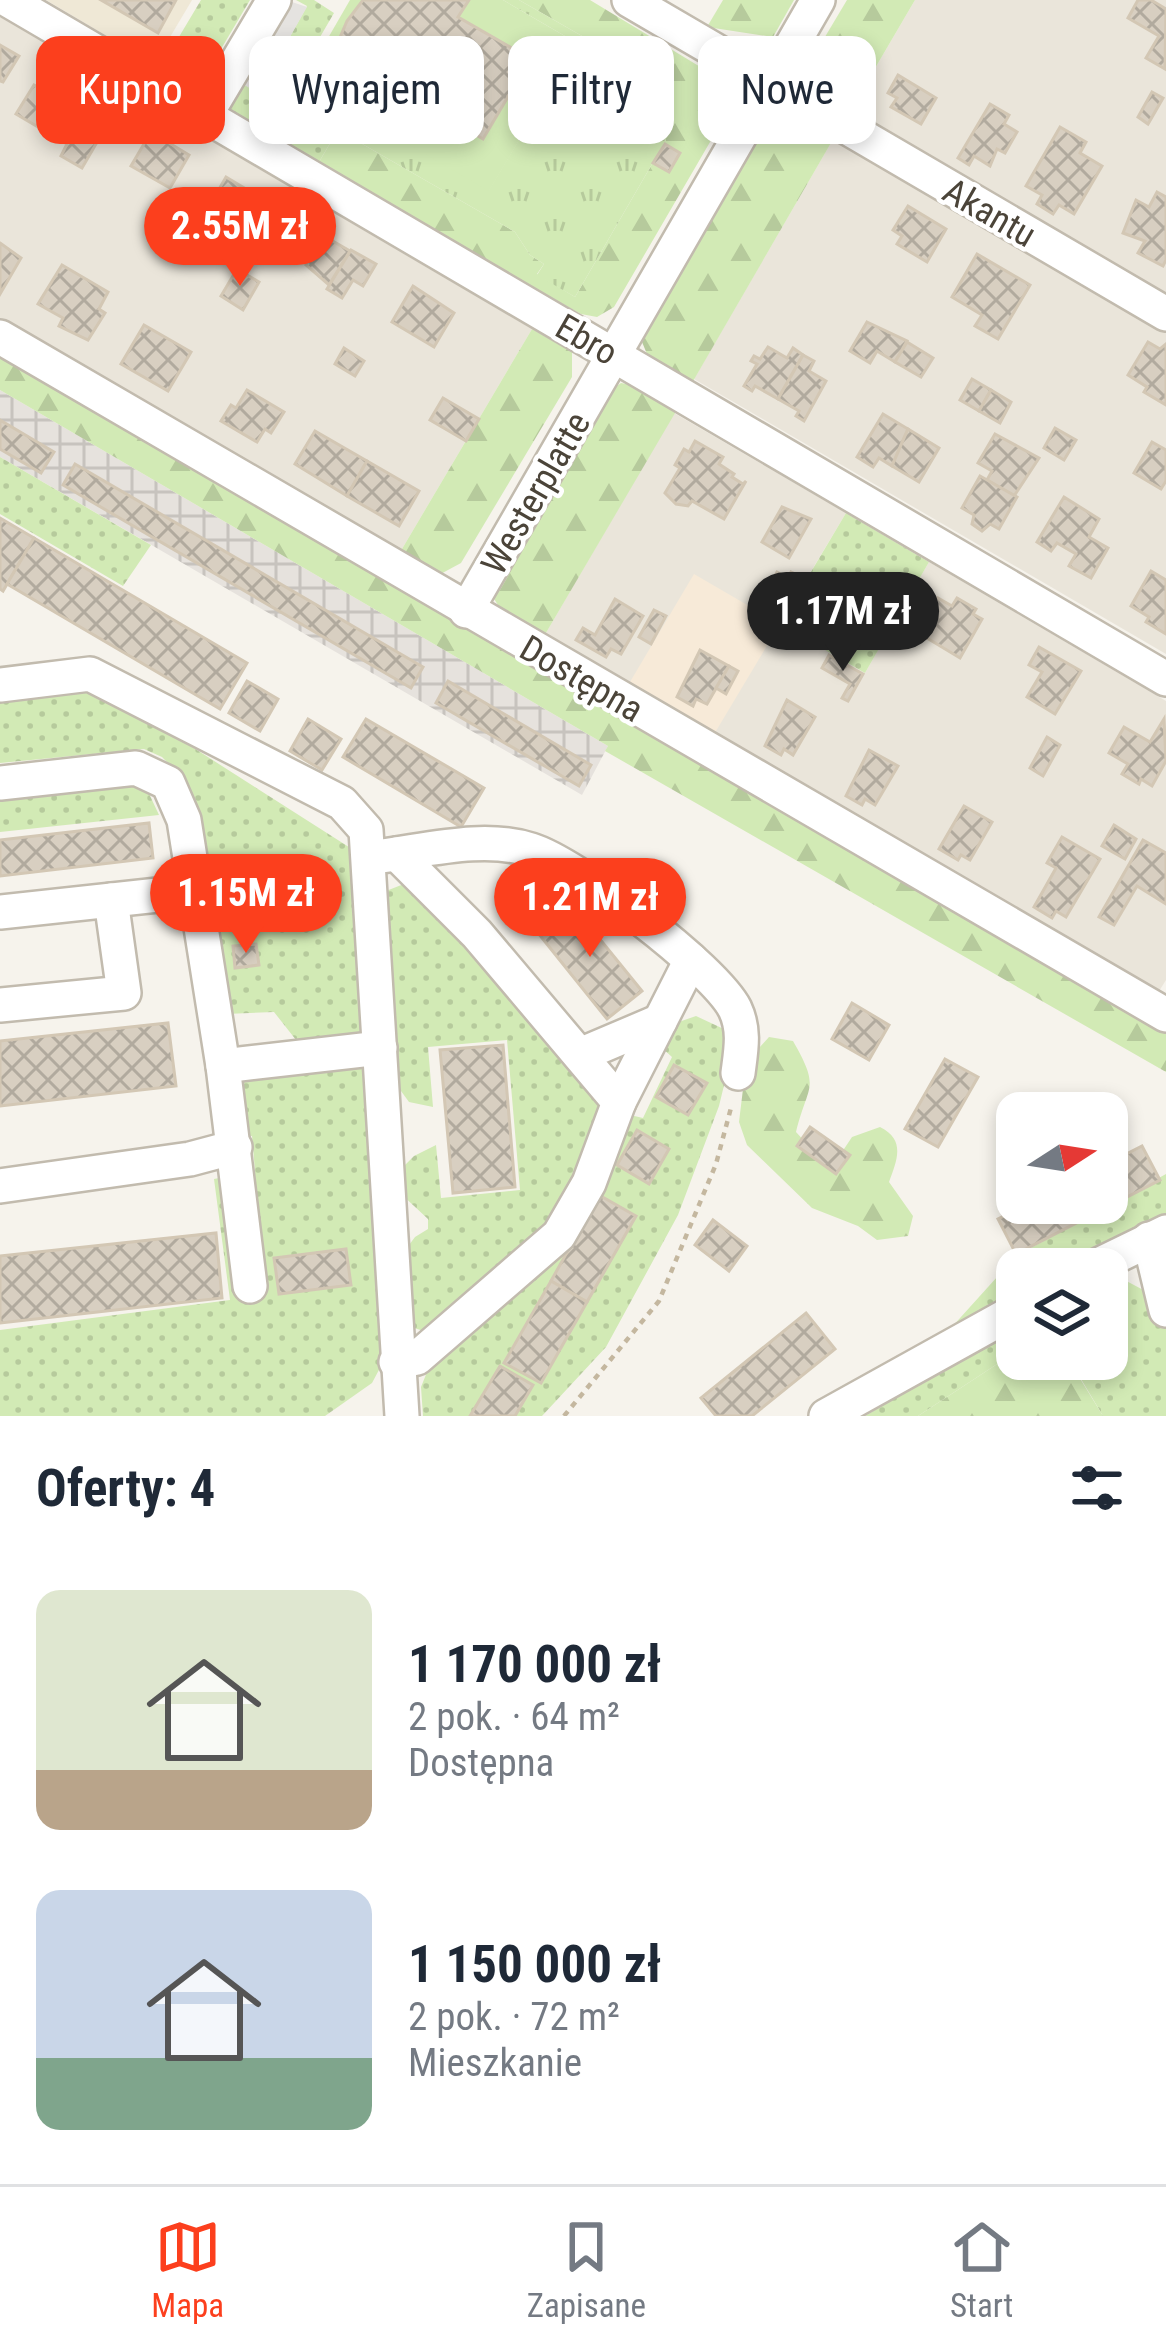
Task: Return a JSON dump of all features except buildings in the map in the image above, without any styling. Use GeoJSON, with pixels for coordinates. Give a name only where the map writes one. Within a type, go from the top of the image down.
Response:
{"type":"FeatureCollection","features":[{"type":"Feature","properties":{"kind":"street","name":"Ebro"},"geometry":{"type":"LineString","coordinates":[[8,0],[69,36]]}},
{"type":"Feature","properties":{"kind":"street"},"geometry":{"type":"LineString","coordinates":[[225,82],[274,0]]}},
{"type":"Feature","properties":{"kind":"street","name":"Akantu"},"geometry":{"type":"LineString","coordinates":[[629,0],[698,41]]}},
{"type":"Feature","properties":{"kind":"street","name":"Westerplatte"},"geometry":{"type":"LineString","coordinates":[[797,36],[818,0]]}},
{"type":"Feature","properties":{"kind":"street","name":"Ebro"},"geometry":{"type":"LineString","coordinates":[[225,128],[1166,679]]}},
{"type":"Feature","properties":{"kind":"street","name":"Westerplatte"},"geometry":{"type":"LineString","coordinates":[[466,611],[734,144]]}},
{"type":"Feature","properties":{"kind":"street","name":"Akantu"},"geometry":{"type":"LineString","coordinates":[[874,144],[1166,314]]}},
{"type":"Feature","properties":{"kind":"street","name":"Dostępna"},"geometry":{"type":"LineString","coordinates":[[0,338],[1166,1015]]}},
{"type":"Feature","properties":{"kind":"street"},"geometry":{"type":"LineString","coordinates":[[0,685],[90,674],[342,803],[383,856],[477,934],[619,1102]]}},
{"type":"Feature","properties":{"kind":"street"},"geometry":{"type":"LineString","coordinates":[[0,782],[136,768],[168,783],[184,820],[235,1147],[250,1286]]}},
{"type":"Feature","properties":{"kind":"street"},"geometry":{"type":"LineString","coordinates":[[383,856],[458,845],[530,849],[572,869],[691,960],[725,992],[743,1032],[738,1073]]}},
{"type":"Feature","properties":{"kind":"street"},"geometry":{"type":"LineString","coordinates":[[383,856],[380,1048],[402,1416]]}},
{"type":"Feature","properties":{"kind":"street"},"geometry":{"type":"LineString","coordinates":[[0,912],[195,891]]}},
{"type":"Feature","properties":{"kind":"street"},"geometry":{"type":"LineString","coordinates":[[0,1005],[124,993],[111,900]]}},
{"type":"Feature","properties":{"kind":"street"},"geometry":{"type":"LineString","coordinates":[[396,1362],[417,1358],[559,1235],[589,1183],[619,1102],[691,960]]}},
{"type":"Feature","properties":{"kind":"street"},"geometry":{"type":"LineString","coordinates":[[580,1055],[660,1021]]}},
{"type":"Feature","properties":{"kind":"street"},"geometry":{"type":"LineString","coordinates":[[223,1066],[380,1048]]}},
{"type":"Feature","properties":{"kind":"street"},"geometry":{"type":"LineString","coordinates":[[0,1186],[190,1159],[235,1147]]}},
{"type":"Feature","properties":{"kind":"street"},"geometry":{"type":"LineString","coordinates":[[1128,1250],[1157,1235],[1166,1310]]}},
{"type":"Feature","properties":{"kind":"street"},"geometry":{"type":"LineString","coordinates":[[826,1416],[996,1322]]}},
{"type":"Feature","properties":{"kind":"path"},"geometry":{"type":"LineString","coordinates":[[564,1416],[659,1301],[716,1164],[738,1073]]}},
{"type":"Feature","properties":{"kind":"shaded area"},"geometry":{"type":"Polygon","coordinates":[[[46,0],[192,0],[171,36],[107,36],[46,0]]]}},
{"type":"Feature","properties":{"kind":"shaded area"},"geometry":{"type":"Polygon","coordinates":[[[286,0],[307,7],[290,36],[265,36],[286,0]]]}},
{"type":"Feature","properties":{"kind":"shaded area"},"geometry":{"type":"Polygon","coordinates":[[[915,0],[1166,0],[1166,298],[876,126],[876,67],[915,0]]]}},
{"type":"Feature","properties":{"kind":"shaded area"},"geometry":{"type":"Polygon","coordinates":[[[0,17],[36,38],[36,144],[217,144],[532,329],[399,554],[0,320],[0,17]]]}},
{"type":"Feature","properties":{"kind":"shaded area"},"geometry":{"type":"Polygon","coordinates":[[[249,65],[249,88],[239,82],[249,65]]]}},
{"type":"Feature","properties":{"kind":"shaded area"},"geometry":{"type":"Polygon","coordinates":[[[830,144],[849,144],[1166,330],[1166,654],[694,379],[830,144]]]}},
{"type":"Feature","properties":{"kind":"shaded area"},"geometry":{"type":"Polygon","coordinates":[[[0,390],[608,746],[582,795],[0,457],[0,390]]]}},
{"type":"Feature","properties":{"kind":"shaded area"},"geometry":{"type":"Polygon","coordinates":[[[674,413],[846,513],[780,623],[865,673],[929,562],[1166,701],[1166,980],[1156,996],[543,638],[674,413]]]}},
{"type":"Feature","properties":{"kind":"shaded area"},"geometry":{"type":"Polygon","coordinates":[[[694,574],[780,624],[713,736],[627,687],[694,574]]]}},
{"type":"Feature","properties":{"kind":"green space"},"geometry":{"type":"Polygon","coordinates":[[[201,0],[250,0],[225,42],[225,36],[180,36],[201,0]]]}},
{"type":"Feature","properties":{"kind":"green space"},"geometry":{"type":"Polygon","coordinates":[[[296,0],[314,0],[334,13],[321,36],[290,36],[307,6],[296,0]]]}},
{"type":"Feature","properties":{"kind":"green space"},"geometry":{"type":"Polygon","coordinates":[[[350,0],[503,0],[565,36],[508,36],[508,144],[517,144],[489,191],[408,144],[484,144],[484,36],[329,36],[350,0]]]}},
{"type":"Feature","properties":{"kind":"green space"},"geometry":{"type":"Polygon","coordinates":[[[503,0],[519,0],[582,36],[565,36],[503,0]]]}},
{"type":"Feature","properties":{"kind":"green space"},"geometry":{"type":"Polygon","coordinates":[[[519,0],[590,0],[649,36],[582,36],[519,0]]]}},
{"type":"Feature","properties":{"kind":"green space"},"geometry":{"type":"Polygon","coordinates":[[[723,0],[794,0],[774,36],[707,27],[723,0]]]}},
{"type":"Feature","properties":{"kind":"green space"},"geometry":{"type":"Polygon","coordinates":[[[847,0],[915,0],[876,67],[876,36],[826,36],[847,0]]]}},
{"type":"Feature","properties":{"kind":"green space"},"geometry":{"type":"Polygon","coordinates":[[[674,51],[698,66],[698,144],[709,144],[614,307],[597,317],[581,314],[316,167],[330,144],[362,144],[515,232],[530,255],[544,264],[537,274],[575,297],[664,144],[674,144],[674,51]]]}},
{"type":"Feature","properties":{"kind":"green space"},"geometry":{"type":"Polygon","coordinates":[[[239,82],[249,87],[249,124],[234,117],[228,101],[239,82]]]}},
{"type":"Feature","properties":{"kind":"green space"},"geometry":{"type":"Polygon","coordinates":[[[277,144],[330,144],[316,167],[277,144]]]}},
{"type":"Feature","properties":{"kind":"green space"},"geometry":{"type":"Polygon","coordinates":[[[362,144],[410,144],[489,190],[517,144],[664,144],[575,297],[537,275],[544,264],[530,255],[515,232],[362,144]]]}},
{"type":"Feature","properties":{"kind":"green space"},"geometry":{"type":"Polygon","coordinates":[[[756,144],[830,144],[692,383],[647,354],[642,342],[756,144]]]}},
{"type":"Feature","properties":{"kind":"green space"},"geometry":{"type":"Polygon","coordinates":[[[532,329],[572,352],[572,377],[461,563],[435,577],[399,554],[532,329]]]}},
{"type":"Feature","properties":{"kind":"green space"},"geometry":{"type":"Polygon","coordinates":[[[0,349],[1166,1028],[1166,1072],[605,751],[608,746],[0,390],[0,349]]]}},
{"type":"Feature","properties":{"kind":"green space"},"geometry":{"type":"Polygon","coordinates":[[[621,383],[678,408],[543,638],[503,613],[491,594],[621,383]]]}},
{"type":"Feature","properties":{"kind":"green space"},"geometry":{"type":"Polygon","coordinates":[[[0,457],[151,545],[123,586],[0,514],[0,457]]]}},
{"type":"Feature","properties":{"kind":"green space"},"geometry":{"type":"Polygon","coordinates":[[[846,513],[929,562],[865,673],[780,624],[846,513]]]}},
{"type":"Feature","properties":{"kind":"green space"},"geometry":{"type":"Polygon","coordinates":[[[92,683],[352,849],[362,1036],[300,1045],[274,1012],[226,1014],[201,816],[183,778],[162,757],[144,749],[0,763],[0,695],[92,683]]]}},
{"type":"Feature","properties":{"kind":"green space"},"geometry":{"type":"Polygon","coordinates":[[[144,783],[159,815],[0,832],[0,791],[144,783]]]}},
{"type":"Feature","properties":{"kind":"green space"},"geometry":{"type":"Polygon","coordinates":[[[409,882],[605,1105],[566,1203],[540,1235],[427,1332],[414,1328],[406,1249],[428,1229],[428,1219],[399,1192],[400,1170],[436,1145],[441,1198],[520,1190],[507,1040],[428,1047],[433,1107],[409,1102],[393,1080],[386,891],[409,882]]]}},
{"type":"Feature","properties":{"kind":"green space"},"geometry":{"type":"Polygon","coordinates":[[[696,1016],[728,1031],[727,1073],[719,1106],[678,1215],[606,1347],[542,1416],[423,1416],[421,1387],[427,1372],[518,1288],[630,1115],[643,1118],[672,1057],[661,1047],[670,1025],[696,1016]]]}},
{"type":"Feature","properties":{"kind":"green space"},"geometry":{"type":"Polygon","coordinates":[[[769,1037],[793,1041],[807,1069],[810,1086],[796,1132],[821,1159],[838,1158],[852,1137],[880,1127],[894,1138],[897,1158],[889,1182],[913,1216],[908,1236],[877,1240],[858,1226],[812,1208],[747,1145],[739,1122],[743,1089],[750,1058],[769,1037]]]}},
{"type":"Feature","properties":{"kind":"green space"},"geometry":{"type":"Polygon","coordinates":[[[366,1064],[388,1353],[372,1383],[325,1416],[0,1416],[0,1330],[230,1300],[214,1179],[255,1171],[252,1136],[242,1136],[240,1085],[248,1076],[366,1064]]]}},
{"type":"Feature","properties":{"kind":"green space"},"geometry":{"type":"Polygon","coordinates":[[[1166,1174],[1166,1221],[1117,1248],[1031,1248],[1075,1224],[1128,1224],[1128,1195],[1166,1174]]]}},
{"type":"Feature","properties":{"kind":"green space"},"geometry":{"type":"Polygon","coordinates":[[[996,1278],[996,1317],[823,1416],[810,1416],[942,1338],[996,1278]]]}},
{"type":"Feature","properties":{"kind":"green space"},"geometry":{"type":"Polygon","coordinates":[[[1128,1282],[1166,1297],[1166,1416],[1103,1416],[1082,1380],[1128,1380],[1128,1282]]]}},
{"type":"Feature","properties":{"kind":"green space"},"geometry":{"type":"Polygon","coordinates":[[[996,1338],[996,1365],[918,1416],[865,1416],[996,1338]]]}},
{"type":"Feature","properties":{"kind":"green space"},"geometry":{"type":"Polygon","coordinates":[[[996,1365],[996,1380],[1081,1380],[1103,1416],[918,1416],[996,1365]]]}}]}
